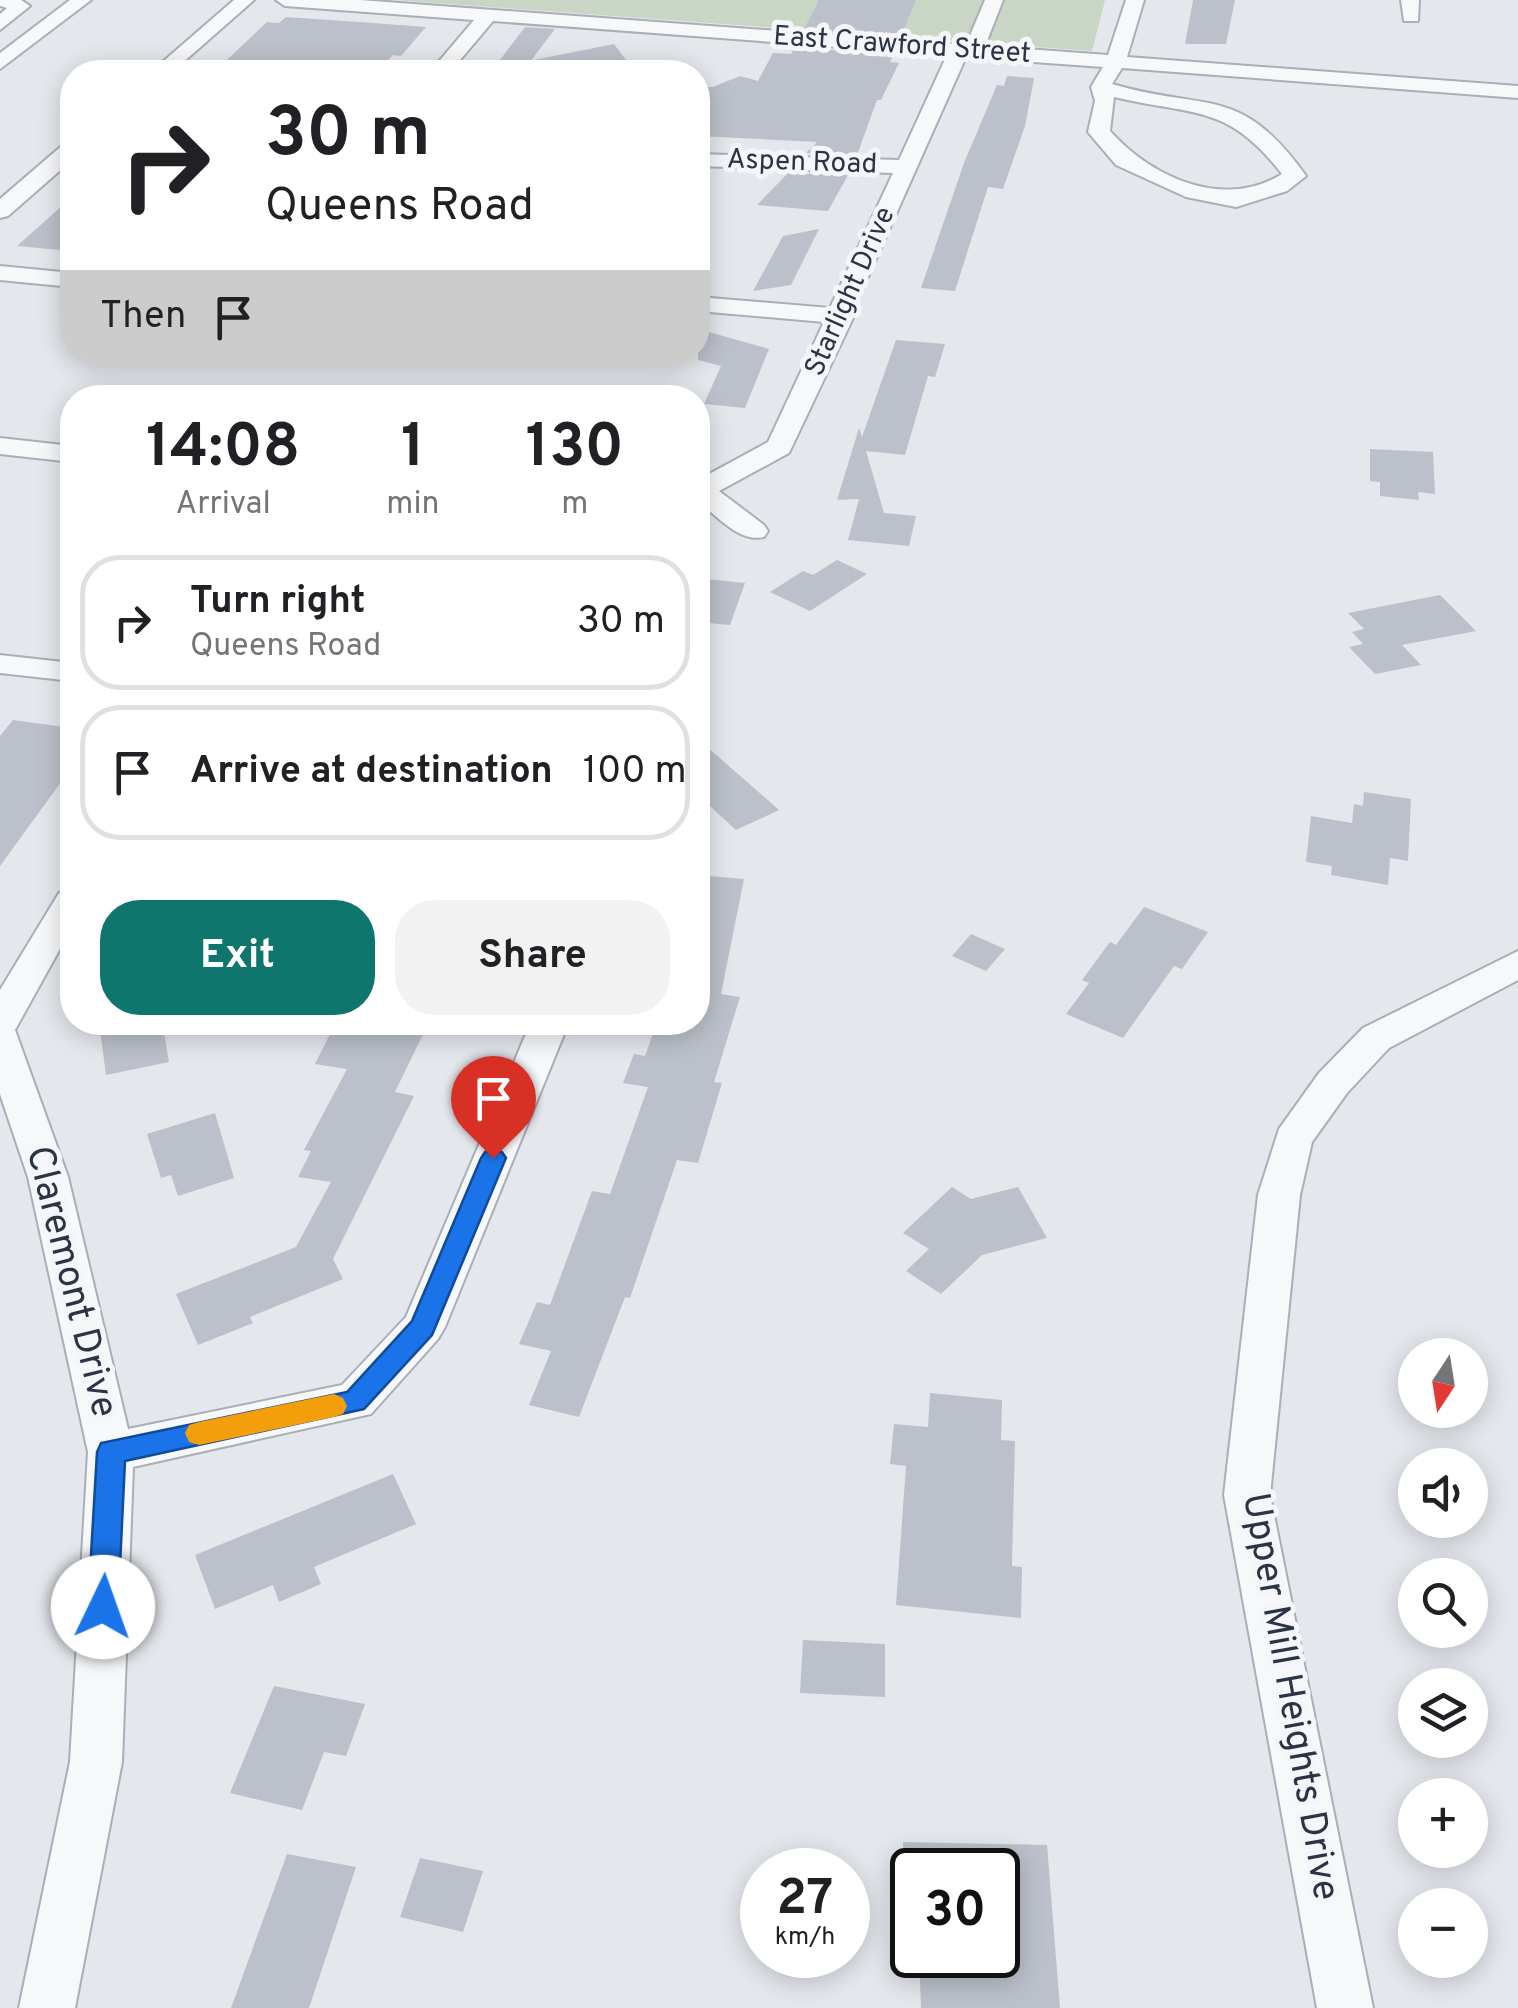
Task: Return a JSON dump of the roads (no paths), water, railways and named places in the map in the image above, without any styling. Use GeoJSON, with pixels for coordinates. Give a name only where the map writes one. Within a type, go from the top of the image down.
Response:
{"type":"FeatureCollection","features":[{"type":"Feature","properties":{"kind":"street"},"geometry":{"type":"LineString","coordinates":[[0,0],[21,6],[0,24]]}},
{"type":"Feature","properties":{"kind":"street"},"geometry":{"type":"LineString","coordinates":[[4,57],[82,0]]}},
{"type":"Feature","properties":{"kind":"street"},"geometry":{"type":"LineString","coordinates":[[175,60],[246,0]]}},
{"type":"Feature","properties":{"kind":"street","name":"East Crawford Street"},"geometry":{"type":"LineString","coordinates":[[285,0],[1518,92]]}},
{"type":"Feature","properties":{"kind":"street"},"geometry":{"type":"LineString","coordinates":[[543,20],[560,0]]}},
{"type":"Feature","properties":{"kind":"street","name":"Starlight Drive"},"geometry":{"type":"LineString","coordinates":[[710,484],[779,448],[842,316],[906,167],[994,0]]}},
{"type":"Feature","properties":{"kind":"street"},"geometry":{"type":"LineString","coordinates":[[1101,87],[1126,96],[1222,110],[1271,144],[1295,176],[1236,200],[1186,190],[1124,160],[1100,132],[1105,101],[1101,87],[1116,62],[1135,0]]}},
{"type":"Feature","properties":{"kind":"street"},"geometry":{"type":"LineString","coordinates":[[450,60],[488,15]]}},
{"type":"Feature","properties":{"kind":"street"},"geometry":{"type":"LineString","coordinates":[[699,59],[718,32]]}},
{"type":"Feature","properties":{"kind":"street"},"geometry":{"type":"LineString","coordinates":[[0,212],[60,160]]}},
{"type":"Feature","properties":{"kind":"street","name":"Aspen Road"},"geometry":{"type":"LineString","coordinates":[[710,160],[906,167]]}},
{"type":"Feature","properties":{"kind":"street"},"geometry":{"type":"LineString","coordinates":[[0,273],[60,279]]}},
{"type":"Feature","properties":{"kind":"street"},"geometry":{"type":"LineString","coordinates":[[710,305],[842,316]]}},
{"type":"Feature","properties":{"kind":"street"},"geometry":{"type":"LineString","coordinates":[[0,446],[60,453]]}},
{"type":"Feature","properties":{"kind":"street"},"geometry":{"type":"LineString","coordinates":[[710,498],[754,531]]}},
{"type":"Feature","properties":{"kind":"street"},"geometry":{"type":"LineString","coordinates":[[0,664],[60,671]]}},
{"type":"Feature","properties":{"kind":"street"},"geometry":{"type":"LineString","coordinates":[[0,1024],[60,919]]}},
{"type":"Feature","properties":{"kind":"street","name":"Upper Mill Heights Drive"},"geometry":{"type":"LineString","coordinates":[[1345,2008],[1247,1495],[1279,1195],[1293,1139],[1333,1082],[1376,1038],[1518,964]]}},
{"type":"Feature","properties":{"kind":"street"},"geometry":{"type":"LineString","coordinates":[[111,1452],[355,1401],[423,1327],[545,1035]]}},
{"type":"Feature","properties":{"kind":"street","name":"Claremont Drive"},"geometry":{"type":"LineString","coordinates":[[0,1036],[48,1176],[111,1452],[96,1762],[47,2008]]}}]}
